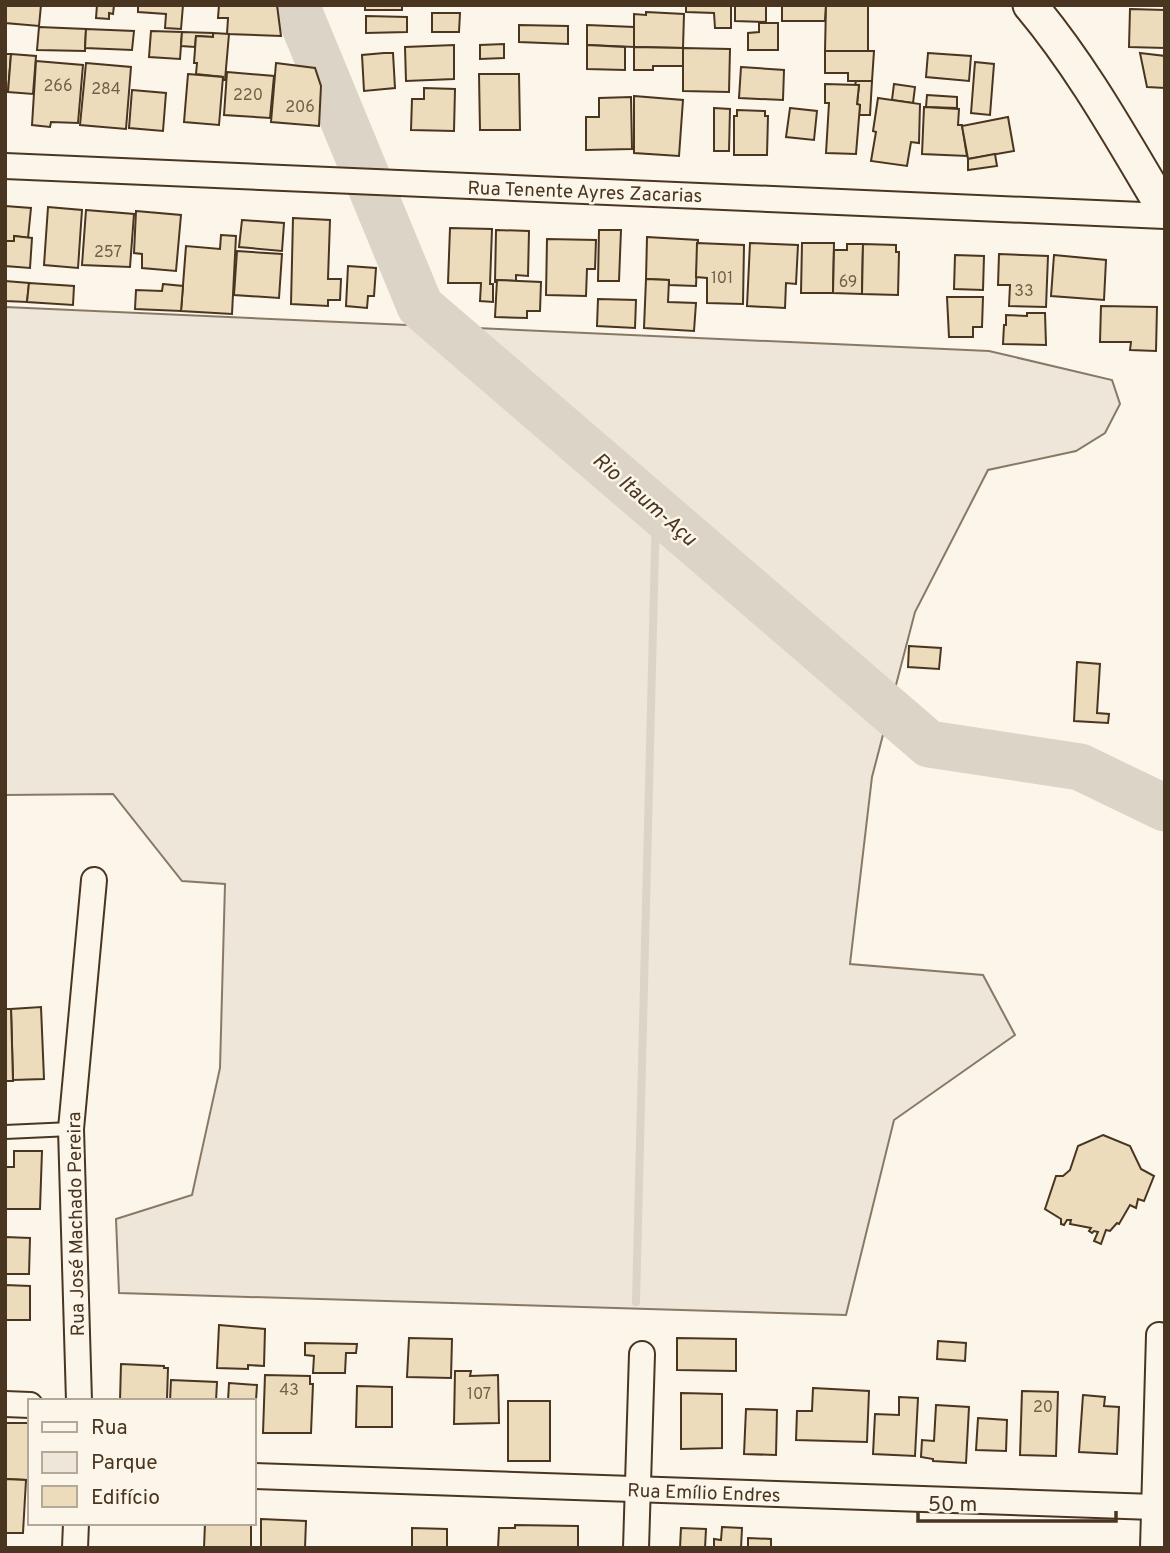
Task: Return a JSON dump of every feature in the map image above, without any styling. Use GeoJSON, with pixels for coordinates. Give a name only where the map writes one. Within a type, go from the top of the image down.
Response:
{"type":"FeatureCollection","features":[{"type":"Feature","properties":{"kind":"street"},"geometry":{"type":"LineString","coordinates":[[1030,5],[1073,61],[1165,214]]}},
{"type":"Feature","properties":{"kind":"street","name":"Rua Tenente Ayres Zacarias"},"geometry":{"type":"LineString","coordinates":[[5,166],[1165,214]]}},
{"type":"Feature","properties":{"kind":"street","name":"Rua José Machado Pereira"},"geometry":{"type":"LineString","coordinates":[[79,1399],[71,1129],[94,880]]}},
{"type":"Feature","properties":{"kind":"street"},"geometry":{"type":"LineString","coordinates":[[1153,1548],[1159,1335]]}},
{"type":"Feature","properties":{"kind":"street"},"geometry":{"type":"LineString","coordinates":[[636,1548],[642,1354]]}},
{"type":"Feature","properties":{"kind":"street"},"geometry":{"type":"LineString","coordinates":[[5,1404],[28,1405]]}},
{"type":"Feature","properties":{"kind":"street","name":"Rua Emílio Endres"},"geometry":{"type":"LineString","coordinates":[[256,1476],[1154,1507]]}},
{"type":"Feature","properties":{"kind":"street"},"geometry":{"type":"LineString","coordinates":[[75,1548],[76,1525]]}},
{"type":"Feature","properties":{"kind":"lane"},"geometry":{"type":"LineString","coordinates":[[5,1132],[71,1129]]}},
{"type":"Feature","properties":{"kind":"green space"},"geometry":{"type":"Polygon","coordinates":[[[5,307],[989,351],[1112,380],[1120,404],[1105,433],[1076,451],[988,470],[915,612],[872,777],[850,964],[983,975],[1015,1035],[894,1120],[846,1315],[119,1293],[116,1219],[192,1195],[220,1068],[225,884],[182,881],[113,794],[5,795],[5,307]]]}},
{"type":"Feature","properties":{"kind":"building"},"geometry":{"type":"Polygon","coordinates":[[[5,5],[41,5],[39,26],[5,23],[5,5]]]}},
{"type":"Feature","properties":{"kind":"building"},"geometry":{"type":"Polygon","coordinates":[[[97,5],[114,5],[109,19],[96,18],[97,5]]]}},
{"type":"Feature","properties":{"kind":"building"},"geometry":{"type":"Polygon","coordinates":[[[138,5],[183,5],[181,29],[165,28],[166,14],[138,12],[138,5]]]}},
{"type":"Feature","properties":{"kind":"building"},"geometry":{"type":"Polygon","coordinates":[[[219,5],[277,5],[281,36],[227,34],[228,18],[218,18],[219,5]]]}},
{"type":"Feature","properties":{"kind":"building"},"geometry":{"type":"Polygon","coordinates":[[[365,5],[402,5],[402,10],[365,10],[365,5]]]}},
{"type":"Feature","properties":{"kind":"building"},"geometry":{"type":"Polygon","coordinates":[[[686,5],[731,5],[731,28],[715,28],[714,13],[686,12],[686,5]]]}},
{"type":"Feature","properties":{"kind":"building"},"geometry":{"type":"Polygon","coordinates":[[[735,5],[766,5],[766,22],[735,21],[735,5]]]}},
{"type":"Feature","properties":{"kind":"building"},"geometry":{"type":"Polygon","coordinates":[[[782,5],[826,5],[825,21],[782,21],[782,5]]]}},
{"type":"Feature","properties":{"kind":"building"},"geometry":{"type":"Polygon","coordinates":[[[826,5],[868,5],[868,51],[825,51],[826,5]]]}},
{"type":"Feature","properties":{"kind":"building"},"geometry":{"type":"Polygon","coordinates":[[[1130,9],[1165,10],[1165,48],[1129,47],[1130,9]]]}},
{"type":"Feature","properties":{"kind":"building"},"geometry":{"type":"Polygon","coordinates":[[[646,12],[684,14],[683,48],[634,47],[634,14],[646,15],[646,12]]]}},
{"type":"Feature","properties":{"kind":"building"},"geometry":{"type":"Polygon","coordinates":[[[432,13],[460,13],[459,32],[432,32],[432,13]]]}},
{"type":"Feature","properties":{"kind":"building"},"geometry":{"type":"Polygon","coordinates":[[[366,16],[407,17],[407,32],[366,33],[366,16]]]}},
{"type":"Feature","properties":{"kind":"building"},"geometry":{"type":"Polygon","coordinates":[[[759,23],[778,23],[778,50],[748,50],[748,33],[759,32],[759,23]]]}},
{"type":"Feature","properties":{"kind":"building"},"geometry":{"type":"Polygon","coordinates":[[[519,25],[568,26],[568,44],[519,42],[519,25]]]}},
{"type":"Feature","properties":{"kind":"building"},"geometry":{"type":"Polygon","coordinates":[[[587,25],[634,27],[634,47],[587,45],[587,25]]]}},
{"type":"Feature","properties":{"kind":"building"},"geometry":{"type":"Polygon","coordinates":[[[39,27],[86,29],[85,51],[37,50],[39,27]]]}},
{"type":"Feature","properties":{"kind":"building"},"geometry":{"type":"Polygon","coordinates":[[[86,29],[134,31],[132,50],[85,48],[86,29]]]}},
{"type":"Feature","properties":{"kind":"building"},"geometry":{"type":"Polygon","coordinates":[[[151,31],[182,32],[180,59],[149,57],[151,31]]]}},
{"type":"Feature","properties":{"kind":"building"},"geometry":{"type":"Polygon","coordinates":[[[182,32],[213,33],[213,37],[196,36],[195,47],[181,46],[182,32]]]}},
{"type":"Feature","properties":{"kind":"building"},"geometry":{"type":"Polygon","coordinates":[[[213,33],[229,34],[225,80],[223,77],[196,74],[196,36],[213,37],[213,33]]]}},
{"type":"Feature","properties":{"kind":"building"},"geometry":{"type":"Polygon","coordinates":[[[504,44],[504,58],[480,59],[480,45],[504,44]]]}},
{"type":"Feature","properties":{"kind":"building"},"geometry":{"type":"Polygon","coordinates":[[[454,45],[454,79],[406,81],[405,47],[454,45]]]}},
{"type":"Feature","properties":{"kind":"building"},"geometry":{"type":"Polygon","coordinates":[[[587,45],[625,47],[625,70],[587,69],[587,45]]]}},
{"type":"Feature","properties":{"kind":"building"},"geometry":{"type":"Polygon","coordinates":[[[634,47],[683,48],[683,66],[653,66],[653,70],[634,70],[634,47]]]}},
{"type":"Feature","properties":{"kind":"building"},"geometry":{"type":"Polygon","coordinates":[[[683,48],[730,49],[729,92],[683,91],[683,48]]]}},
{"type":"Feature","properties":{"kind":"building"},"geometry":{"type":"Polygon","coordinates":[[[825,51],[874,51],[872,81],[848,81],[848,73],[825,73],[825,51]]]}},
{"type":"Feature","properties":{"kind":"building"},"geometry":{"type":"Polygon","coordinates":[[[393,53],[395,88],[364,91],[362,55],[393,53]]]}},
{"type":"Feature","properties":{"kind":"building"},"geometry":{"type":"Polygon","coordinates":[[[928,53],[971,56],[969,81],[926,77],[928,53]]]}},
{"type":"Feature","properties":{"kind":"building"},"geometry":{"type":"Polygon","coordinates":[[[1140,53],[1165,56],[1165,88],[1147,87],[1140,53]]]}},
{"type":"Feature","properties":{"kind":"building"},"geometry":{"type":"Polygon","coordinates":[[[5,54],[11,54],[8,92],[5,92],[5,54]]]}},
{"type":"Feature","properties":{"kind":"building"},"geometry":{"type":"Polygon","coordinates":[[[11,54],[36,56],[33,94],[8,92],[11,54]]]}},
{"type":"Feature","properties":{"kind":"building"},"geometry":{"type":"Polygon","coordinates":[[[36,61],[83,65],[78,123],[51,122],[50,127],[32,125],[36,61]]]}},
{"type":"Feature","properties":{"kind":"building"},"geometry":{"type":"Polygon","coordinates":[[[975,62],[994,64],[990,115],[971,113],[975,62]]]}},
{"type":"Feature","properties":{"kind":"building"},"geometry":{"type":"Polygon","coordinates":[[[86,63],[131,67],[126,129],[80,125],[86,63]]]}},
{"type":"Feature","properties":{"kind":"building"},"geometry":{"type":"Polygon","coordinates":[[[276,63],[315,68],[321,86],[319,126],[271,122],[276,63]]]}},
{"type":"Feature","properties":{"kind":"building"},"geometry":{"type":"Polygon","coordinates":[[[741,67],[784,70],[783,100],[739,98],[741,67]]]}},
{"type":"Feature","properties":{"kind":"building"},"geometry":{"type":"Polygon","coordinates":[[[227,72],[274,76],[270,118],[224,115],[227,72]]]}},
{"type":"Feature","properties":{"kind":"building"},"geometry":{"type":"Polygon","coordinates":[[[188,74],[223,77],[219,125],[184,122],[188,74]]]}},
{"type":"Feature","properties":{"kind":"building"},"geometry":{"type":"Polygon","coordinates":[[[479,74],[519,74],[520,130],[480,130],[479,74]]]}},
{"type":"Feature","properties":{"kind":"building"},"geometry":{"type":"Polygon","coordinates":[[[856,81],[872,81],[870,115],[859,115],[859,85],[855,85],[856,81]]]}},
{"type":"Feature","properties":{"kind":"building"},"geometry":{"type":"Polygon","coordinates":[[[825,84],[859,85],[856,154],[826,153],[829,103],[825,103],[825,84]]]}},
{"type":"Feature","properties":{"kind":"building"},"geometry":{"type":"Polygon","coordinates":[[[894,84],[915,87],[913,103],[892,100],[894,84]]]}},
{"type":"Feature","properties":{"kind":"building"},"geometry":{"type":"Polygon","coordinates":[[[424,88],[455,89],[454,131],[411,130],[412,99],[424,99],[424,88]]]}},
{"type":"Feature","properties":{"kind":"building"},"geometry":{"type":"Polygon","coordinates":[[[132,90],[166,93],[163,131],[129,128],[132,90]]]}},
{"type":"Feature","properties":{"kind":"building"},"geometry":{"type":"Polygon","coordinates":[[[927,95],[957,97],[957,108],[926,107],[927,95]]]}},
{"type":"Feature","properties":{"kind":"building"},"geometry":{"type":"Polygon","coordinates":[[[634,96],[683,100],[679,156],[634,153],[634,96]]]}},
{"type":"Feature","properties":{"kind":"building"},"geometry":{"type":"Polygon","coordinates":[[[631,97],[632,149],[586,150],[586,117],[599,117],[599,98],[631,97]]]}},
{"type":"Feature","properties":{"kind":"building"},"geometry":{"type":"Polygon","coordinates":[[[878,98],[920,104],[919,143],[911,142],[907,166],[871,161],[878,98]]]}},
{"type":"Feature","properties":{"kind":"building"},"geometry":{"type":"Polygon","coordinates":[[[924,107],[959,109],[958,125],[962,125],[967,156],[922,154],[924,107]]]}},
{"type":"Feature","properties":{"kind":"building"},"geometry":{"type":"Polygon","coordinates":[[[714,108],[730,109],[729,151],[714,151],[714,108]]]}},
{"type":"Feature","properties":{"kind":"building"},"geometry":{"type":"Polygon","coordinates":[[[790,108],[817,111],[814,140],[786,137],[790,108]]]}},
{"type":"Feature","properties":{"kind":"building"},"geometry":{"type":"Polygon","coordinates":[[[737,110],[765,111],[765,116],[768,116],[767,155],[734,155],[734,116],[737,116],[737,110]]]}},
{"type":"Feature","properties":{"kind":"building"},"geometry":{"type":"Polygon","coordinates":[[[1008,117],[1014,151],[968,159],[962,126],[1008,117]]]}},
{"type":"Feature","properties":{"kind":"building"},"geometry":{"type":"Polygon","coordinates":[[[995,154],[997,166],[968,170],[968,159],[995,154]]]}},
{"type":"Feature","properties":{"kind":"building"},"geometry":{"type":"Polygon","coordinates":[[[5,206],[31,208],[28,238],[14,236],[14,241],[5,241],[5,206]]]}},
{"type":"Feature","properties":{"kind":"building"},"geometry":{"type":"Polygon","coordinates":[[[48,207],[82,210],[78,268],[44,265],[48,207]]]}},
{"type":"Feature","properties":{"kind":"building"},"geometry":{"type":"Polygon","coordinates":[[[86,210],[134,214],[130,267],[82,265],[86,210]]]}},
{"type":"Feature","properties":{"kind":"building"},"geometry":{"type":"Polygon","coordinates":[[[136,211],[181,215],[176,271],[142,268],[142,254],[134,253],[136,211]]]}},
{"type":"Feature","properties":{"kind":"building"},"geometry":{"type":"Polygon","coordinates":[[[293,218],[330,220],[328,279],[341,279],[340,300],[328,300],[328,306],[291,304],[293,218]]]}},
{"type":"Feature","properties":{"kind":"building"},"geometry":{"type":"Polygon","coordinates":[[[242,220],[284,223],[282,251],[239,247],[242,220]]]}},
{"type":"Feature","properties":{"kind":"building"},"geometry":{"type":"Polygon","coordinates":[[[450,228],[492,229],[490,284],[493,284],[493,302],[480,301],[481,283],[448,283],[450,228]]]}},
{"type":"Feature","properties":{"kind":"building"},"geometry":{"type":"Polygon","coordinates":[[[496,230],[529,231],[528,276],[516,275],[516,281],[495,282],[496,230]]]}},
{"type":"Feature","properties":{"kind":"building"},"geometry":{"type":"Polygon","coordinates":[[[599,230],[621,230],[619,281],[598,281],[599,230]]]}},
{"type":"Feature","properties":{"kind":"building"},"geometry":{"type":"Polygon","coordinates":[[[221,235],[236,236],[232,314],[181,311],[186,246],[220,249],[221,235]]]}},
{"type":"Feature","properties":{"kind":"building"},"geometry":{"type":"Polygon","coordinates":[[[14,236],[32,238],[30,268],[5,266],[5,241],[14,241],[14,236]]]}},
{"type":"Feature","properties":{"kind":"building"},"geometry":{"type":"Polygon","coordinates":[[[647,237],[698,240],[696,286],[669,285],[669,280],[646,279],[647,237]]]}},
{"type":"Feature","properties":{"kind":"building"},"geometry":{"type":"Polygon","coordinates":[[[547,239],[596,240],[595,269],[587,269],[586,296],[546,295],[547,239]]]}},
{"type":"Feature","properties":{"kind":"building"},"geometry":{"type":"Polygon","coordinates":[[[697,243],[744,245],[743,304],[707,303],[707,278],[696,277],[697,243]]]}},
{"type":"Feature","properties":{"kind":"building"},"geometry":{"type":"Polygon","coordinates":[[[750,243],[798,245],[796,284],[786,283],[785,308],[747,306],[750,243]]]}},
{"type":"Feature","properties":{"kind":"building"},"geometry":{"type":"Polygon","coordinates":[[[802,243],[834,243],[833,293],[801,293],[802,243]]]}},
{"type":"Feature","properties":{"kind":"building"},"geometry":{"type":"Polygon","coordinates":[[[847,244],[863,244],[862,294],[833,293],[834,250],[847,250],[847,244]]]}},
{"type":"Feature","properties":{"kind":"building"},"geometry":{"type":"Polygon","coordinates":[[[863,244],[896,245],[896,252],[899,252],[898,295],[862,294],[863,244]]]}},
{"type":"Feature","properties":{"kind":"building"},"geometry":{"type":"Polygon","coordinates":[[[237,251],[282,254],[279,298],[234,295],[237,251]]]}},
{"type":"Feature","properties":{"kind":"building"},"geometry":{"type":"Polygon","coordinates":[[[999,254],[1048,256],[1046,307],[1009,306],[1010,285],[998,285],[999,254]]]}},
{"type":"Feature","properties":{"kind":"building"},"geometry":{"type":"Polygon","coordinates":[[[955,255],[984,256],[983,290],[954,289],[955,255]]]}},
{"type":"Feature","properties":{"kind":"building"},"geometry":{"type":"Polygon","coordinates":[[[1054,255],[1106,260],[1104,300],[1051,296],[1054,255]]]}},
{"type":"Feature","properties":{"kind":"building"},"geometry":{"type":"Polygon","coordinates":[[[348,266],[376,268],[374,296],[368,296],[367,308],[346,306],[348,266]]]}},
{"type":"Feature","properties":{"kind":"building"},"geometry":{"type":"Polygon","coordinates":[[[646,279],[669,280],[668,302],[696,303],[694,331],[644,328],[646,279]]]}},
{"type":"Feature","properties":{"kind":"building"},"geometry":{"type":"Polygon","coordinates":[[[497,280],[541,282],[540,311],[527,311],[527,318],[495,317],[497,280]]]}},
{"type":"Feature","properties":{"kind":"building"},"geometry":{"type":"Polygon","coordinates":[[[5,281],[29,283],[27,302],[5,301],[5,281]]]}},
{"type":"Feature","properties":{"kind":"building"},"geometry":{"type":"Polygon","coordinates":[[[29,283],[74,286],[73,305],[27,302],[29,283]]]}},
{"type":"Feature","properties":{"kind":"building"},"geometry":{"type":"Polygon","coordinates":[[[163,284],[183,286],[181,311],[135,309],[136,290],[162,291],[163,284]]]}},
{"type":"Feature","properties":{"kind":"building"},"geometry":{"type":"Polygon","coordinates":[[[947,297],[983,297],[982,327],[973,327],[973,337],[949,337],[947,297]]]}},
{"type":"Feature","properties":{"kind":"building"},"geometry":{"type":"Polygon","coordinates":[[[598,299],[636,300],[635,328],[597,326],[598,299]]]}},
{"type":"Feature","properties":{"kind":"building"},"geometry":{"type":"Polygon","coordinates":[[[1101,306],[1157,307],[1156,351],[1130,350],[1131,342],[1100,342],[1101,306]]]}},
{"type":"Feature","properties":{"kind":"building"},"geometry":{"type":"Polygon","coordinates":[[[1027,313],[1045,313],[1046,345],[1003,344],[1006,315],[1027,316],[1027,313]]]}},
{"type":"Feature","properties":{"kind":"building"},"geometry":{"type":"Polygon","coordinates":[[[909,646],[941,648],[939,669],[908,667],[909,646]]]}},
{"type":"Feature","properties":{"kind":"building"},"geometry":{"type":"Polygon","coordinates":[[[1077,662],[1100,664],[1097,713],[1109,714],[1108,723],[1074,721],[1077,662]]]}},
{"type":"Feature","properties":{"kind":"building"},"geometry":{"type":"Polygon","coordinates":[[[41,1007],[44,1079],[13,1080],[11,1009],[41,1007]]]}},
{"type":"Feature","properties":{"kind":"building"},"geometry":{"type":"Polygon","coordinates":[[[5,1009],[11,1009],[13,1081],[5,1081],[5,1009]]]}},
{"type":"Feature","properties":{"kind":"building"},"geometry":{"type":"Polygon","coordinates":[[[1103,1135],[1130,1146],[1141,1169],[1154,1176],[1144,1201],[1138,1199],[1136,1208],[1130,1205],[1119,1224],[1110,1231],[1106,1230],[1101,1244],[1094,1241],[1098,1232],[1092,1233],[1089,1231],[1091,1228],[1070,1224],[1071,1220],[1061,1224],[1061,1219],[1045,1209],[1056,1176],[1063,1176],[1070,1170],[1078,1146],[1103,1135]]]}},
{"type":"Feature","properties":{"kind":"building"},"geometry":{"type":"Polygon","coordinates":[[[14,1151],[42,1151],[40,1209],[5,1209],[5,1167],[14,1167],[14,1151]]]}},
{"type":"Feature","properties":{"kind":"building"},"geometry":{"type":"Polygon","coordinates":[[[5,1237],[30,1238],[29,1274],[5,1274],[5,1237]]]}},
{"type":"Feature","properties":{"kind":"building"},"geometry":{"type":"Polygon","coordinates":[[[5,1285],[30,1286],[30,1320],[5,1320],[5,1285]]]}},
{"type":"Feature","properties":{"kind":"building"},"geometry":{"type":"Polygon","coordinates":[[[219,1325],[265,1329],[264,1366],[248,1365],[248,1369],[217,1368],[219,1325]]]}},
{"type":"Feature","properties":{"kind":"building"},"geometry":{"type":"Polygon","coordinates":[[[409,1338],[452,1339],[451,1378],[407,1377],[409,1338]]]}},
{"type":"Feature","properties":{"kind":"building"},"geometry":{"type":"Polygon","coordinates":[[[677,1338],[736,1339],[736,1371],[677,1370],[677,1338]]]}},
{"type":"Feature","properties":{"kind":"building"},"geometry":{"type":"Polygon","coordinates":[[[938,1341],[966,1343],[965,1361],[937,1359],[938,1341]]]}},
{"type":"Feature","properties":{"kind":"building"},"geometry":{"type":"Polygon","coordinates":[[[305,1343],[357,1344],[356,1353],[346,1353],[345,1373],[313,1373],[314,1356],[305,1355],[305,1343]]]}},
{"type":"Feature","properties":{"kind":"building"},"geometry":{"type":"Polygon","coordinates":[[[121,1364],[168,1368],[167,1399],[120,1399],[121,1364]]]}},
{"type":"Feature","properties":{"kind":"building"},"geometry":{"type":"Polygon","coordinates":[[[455,1371],[471,1371],[470,1376],[498,1375],[499,1423],[454,1424],[455,1371]]]}},
{"type":"Feature","properties":{"kind":"building"},"geometry":{"type":"Polygon","coordinates":[[[265,1375],[310,1376],[310,1384],[313,1384],[311,1433],[263,1433],[265,1375]]]}},
{"type":"Feature","properties":{"kind":"building"},"geometry":{"type":"Polygon","coordinates":[[[171,1380],[217,1382],[216,1399],[170,1399],[171,1380]]]}},
{"type":"Feature","properties":{"kind":"building"},"geometry":{"type":"Polygon","coordinates":[[[229,1383],[257,1385],[256,1400],[228,1399],[229,1383]]]}},
{"type":"Feature","properties":{"kind":"building"},"geometry":{"type":"Polygon","coordinates":[[[357,1386],[392,1387],[392,1427],[356,1427],[357,1386]]]}},
{"type":"Feature","properties":{"kind":"building"},"geometry":{"type":"Polygon","coordinates":[[[813,1388],[869,1391],[867,1442],[796,1440],[797,1411],[812,1411],[813,1388]]]}},
{"type":"Feature","properties":{"kind":"building"},"geometry":{"type":"Polygon","coordinates":[[[1022,1391],[1058,1392],[1056,1456],[1020,1455],[1022,1391]]]}},
{"type":"Feature","properties":{"kind":"building"},"geometry":{"type":"Polygon","coordinates":[[[681,1393],[722,1394],[722,1448],[681,1449],[681,1393]]]}},
{"type":"Feature","properties":{"kind":"building"},"geometry":{"type":"Polygon","coordinates":[[[1083,1395],[1105,1397],[1104,1406],[1119,1407],[1117,1454],[1079,1452],[1083,1395]]]}},
{"type":"Feature","properties":{"kind":"building"},"geometry":{"type":"Polygon","coordinates":[[[899,1397],[918,1398],[915,1456],[873,1454],[875,1414],[899,1415],[899,1397]]]}},
{"type":"Feature","properties":{"kind":"building"},"geometry":{"type":"Polygon","coordinates":[[[508,1401],[550,1401],[550,1461],[508,1461],[508,1401]]]}},
{"type":"Feature","properties":{"kind":"building"},"geometry":{"type":"Polygon","coordinates":[[[936,1405],[969,1407],[966,1463],[933,1461],[921,1457],[922,1440],[934,1441],[936,1405]]]}},
{"type":"Feature","properties":{"kind":"building"},"geometry":{"type":"Polygon","coordinates":[[[746,1409],[777,1410],[776,1455],[744,1454],[746,1409]]]}},
{"type":"Feature","properties":{"kind":"building"},"geometry":{"type":"Polygon","coordinates":[[[978,1418],[1007,1420],[1006,1451],[976,1450],[978,1418]]]}},
{"type":"Feature","properties":{"kind":"building"},"geometry":{"type":"Polygon","coordinates":[[[5,1423],[28,1423],[28,1480],[5,1479],[5,1423]]]}},
{"type":"Feature","properties":{"kind":"building"},"geometry":{"type":"Polygon","coordinates":[[[5,1479],[26,1480],[23,1533],[5,1533],[5,1479]]]}},
{"type":"Feature","properties":{"kind":"building"},"geometry":{"type":"Polygon","coordinates":[[[261,1519],[306,1521],[305,1548],[261,1548],[261,1519]]]}},
{"type":"Feature","properties":{"kind":"building"},"geometry":{"type":"Polygon","coordinates":[[[205,1525],[251,1525],[251,1548],[204,1548],[205,1525]]]}},
{"type":"Feature","properties":{"kind":"building"},"geometry":{"type":"Polygon","coordinates":[[[515,1525],[578,1526],[578,1548],[498,1548],[499,1528],[515,1528],[515,1525]]]}},
{"type":"Feature","properties":{"kind":"building"},"geometry":{"type":"Polygon","coordinates":[[[722,1527],[742,1528],[741,1548],[714,1548],[714,1539],[721,1540],[722,1527]]]}},
{"type":"Feature","properties":{"kind":"building"},"geometry":{"type":"Polygon","coordinates":[[[412,1528],[447,1529],[447,1548],[412,1548],[412,1528]]]}},
{"type":"Feature","properties":{"kind":"building"},"geometry":{"type":"Polygon","coordinates":[[[681,1528],[706,1529],[705,1548],[680,1548],[681,1528]]]}},
{"type":"Feature","properties":{"kind":"building"},"geometry":{"type":"Polygon","coordinates":[[[748,1538],[771,1539],[771,1548],[748,1548],[748,1538]]]}},
{"type":"Feature","properties":{"kind":"waterway","name":"Rio Itaum-Açu"},"geometry":{"type":"LineString","coordinates":[[296,5],[420,306],[929,744],[1080,767],[1165,808]]}},
{"type":"Feature","properties":{"kind":"waterway"},"geometry":{"type":"LineString","coordinates":[[636,1302],[656,509]]}}]}
